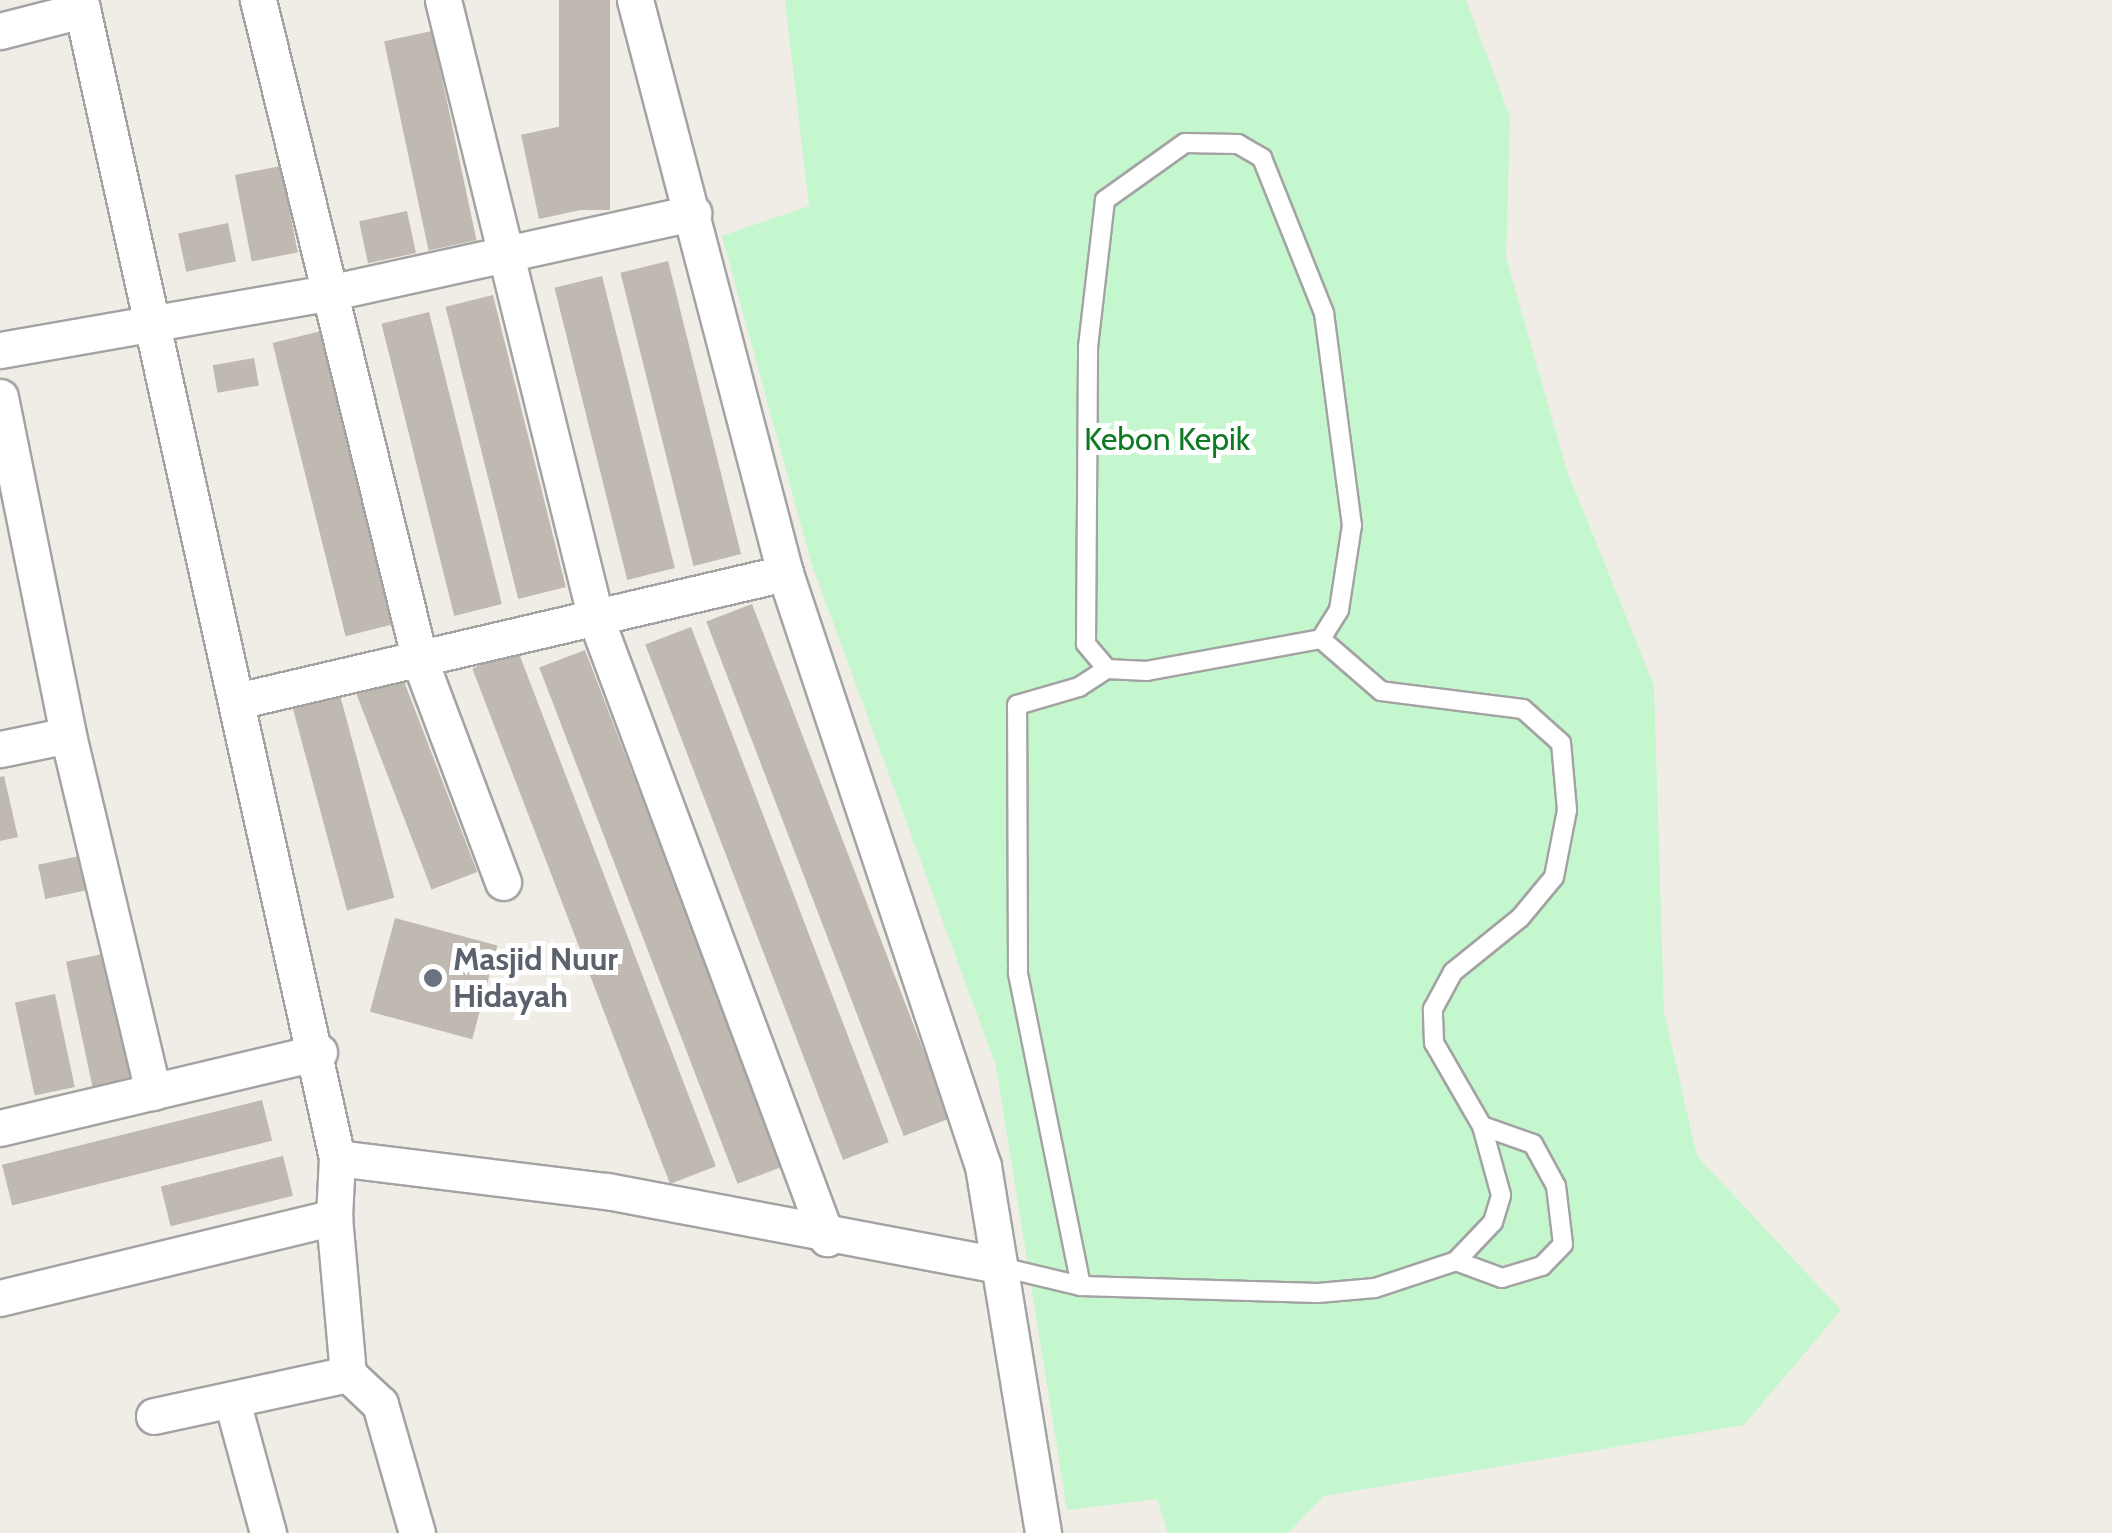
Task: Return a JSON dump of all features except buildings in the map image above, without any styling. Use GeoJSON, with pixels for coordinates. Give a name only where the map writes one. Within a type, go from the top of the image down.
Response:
{"type":"FeatureCollection","features":[{"type":"Feature","properties":{"kind":"street"},"geometry":{"type":"LineString","coordinates":[[258,0],[333,292],[420,661],[504,882]]}},
{"type":"Feature","properties":{"kind":"street"},"geometry":{"type":"LineString","coordinates":[[443,0],[510,254],[596,619],[827,1238]]}},
{"type":"Feature","properties":{"kind":"street"},"geometry":{"type":"LineString","coordinates":[[635,0],[786,573],[984,1166],[997,1266],[1043,1533]]}},
{"type":"Feature","properties":{"kind":"street"},"geometry":{"type":"LineString","coordinates":[[0,31],[81,5],[318,1052],[338,1158],[334,1217],[348,1374],[380,1404],[417,1533]]}},
{"type":"Feature","properties":{"kind":"street"},"geometry":{"type":"LineString","coordinates":[[0,350],[333,292],[694,214]]}},
{"type":"Feature","properties":{"kind":"street"},"geometry":{"type":"LineString","coordinates":[[0,396],[68,735],[153,1092]]}},
{"type":"Feature","properties":{"kind":"street"},"geometry":{"type":"LineString","coordinates":[[237,701],[786,573]]}},
{"type":"Feature","properties":{"kind":"street"},"geometry":{"type":"LineString","coordinates":[[0,750],[68,735]]}},
{"type":"Feature","properties":{"kind":"street"},"geometry":{"type":"LineString","coordinates":[[0,1128],[318,1052]]}},
{"type":"Feature","properties":{"kind":"street"},"geometry":{"type":"LineString","coordinates":[[338,1158],[607,1191],[827,1238],[997,1266]]}},
{"type":"Feature","properties":{"kind":"street"},"geometry":{"type":"LineString","coordinates":[[0,1298],[334,1217]]}},
{"type":"Feature","properties":{"kind":"street"},"geometry":{"type":"LineString","coordinates":[[154,1416],[348,1374]]}},
{"type":"Feature","properties":{"kind":"street"},"geometry":{"type":"LineString","coordinates":[[232,1401],[268,1533]]}},
{"type":"Feature","properties":{"kind":"lane"},"geometry":{"type":"LineString","coordinates":[[1106,669],[1086,644],[1088,348],[1105,200],[1185,143],[1238,144],[1262,158],[1324,313],[1352,525],[1338,610],[1321,640]]}},
{"type":"Feature","properties":{"kind":"lane"},"geometry":{"type":"LineString","coordinates":[[1081,1286],[1018,973],[1016,706],[1079,687],[1106,669],[1148,671],[1321,640]]}},
{"type":"Feature","properties":{"kind":"lane"},"geometry":{"type":"LineString","coordinates":[[997,1266],[1081,1286],[1318,1293],[1375,1288],[1456,1261],[1493,1222],[1501,1195],[1482,1126],[1434,1043],[1433,1009],[1454,972],[1520,918],[1554,876],[1567,810],[1561,743],[1522,709],[1381,691],[1321,640]]}},
{"type":"Feature","properties":{"kind":"lane"},"geometry":{"type":"LineString","coordinates":[[1456,1261],[1502,1278],[1542,1266],[1563,1244],[1556,1186],[1533,1144],[1482,1126]]}},
{"type":"Feature","properties":{"kind":"green space","name":"Kebon Kepik"},"geometry":{"type":"Polygon","coordinates":[[[785,0],[1466,0],[1510,117],[1506,258],[1566,468],[1654,686],[1664,1012],[1697,1156],[1841,1310],[1744,1425],[1324,1496],[1288,1533],[1168,1533],[1157,1499],[1067,1510],[996,1066],[812,565],[722,236],[809,206],[785,0]]]}},
{"type":"Feature","properties":{"kind":"place","name":"Masjid Nuur Hidayah"},"geometry":{"type":"Point","coordinates":[433,978]}}]}
